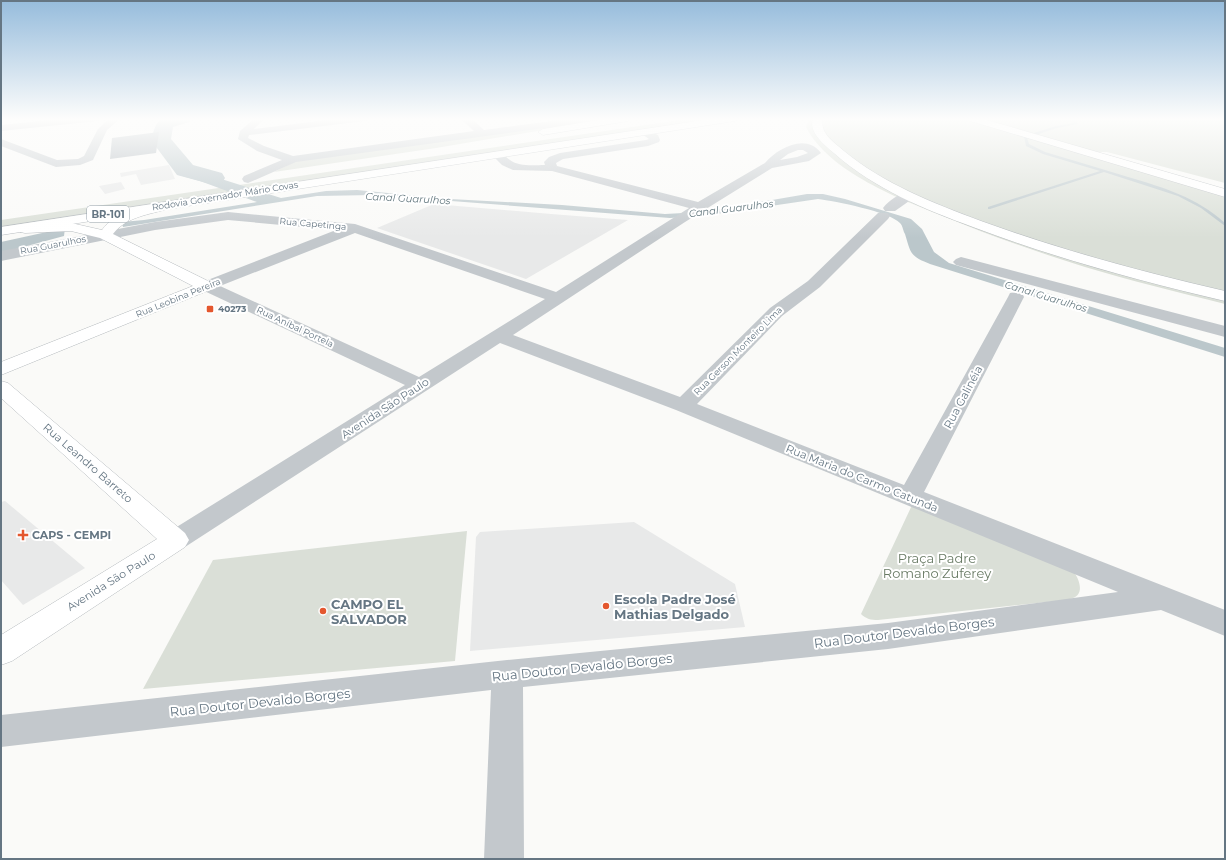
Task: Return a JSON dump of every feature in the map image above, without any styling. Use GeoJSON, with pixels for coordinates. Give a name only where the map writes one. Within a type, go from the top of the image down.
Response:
{"type":"FeatureCollection","features":[{"type":"Feature","properties":{"kind":"main road","name":"Rodovia Governador Mário Covas"},"geometry":{"type":"LineString","coordinates":[[7,230],[470,158]]}},
{"type":"Feature","properties":{"kind":"main road"},"geometry":{"type":"LineString","coordinates":[[848,158],[866,172],[908,196],[949,214],[998,232],[1057,252],[1135,274],[1225,296]]}},
{"type":"Feature","properties":{"kind":"main road"},"geometry":{"type":"LineString","coordinates":[[1105,158],[1225,193]]}},
{"type":"Feature","properties":{"kind":"main road"},"geometry":{"type":"LineString","coordinates":[[1132,158],[1225,183]]}},
{"type":"Feature","properties":{"kind":"main road","name":"Rodovia Governador Mário Covas"},"geometry":{"type":"LineString","coordinates":[[242,180],[292,173]]}},
{"type":"Feature","properties":{"kind":"main road"},"geometry":{"type":"LineString","coordinates":[[100,231],[124,217],[162,206]]}},
{"type":"Feature","properties":{"kind":"main road","name":"Rua Aníbal Portela"},"geometry":{"type":"LineString","coordinates":[[7,230],[70,227],[100,231],[206,286]]}},
{"type":"Feature","properties":{"kind":"main road","name":"Rua Leobina Pereira"},"geometry":{"type":"LineString","coordinates":[[1,369],[206,286]]}},
{"type":"Feature","properties":{"kind":"main road","name":"Rua Leandro Barreto"},"geometry":{"type":"LineString","coordinates":[[1,387],[176,540]]}},
{"type":"Feature","properties":{"kind":"main road","name":"Avenida São Paulo"},"geometry":{"type":"LineString","coordinates":[[1,651],[176,540]]}},
{"type":"Feature","properties":{"kind":"street"},"geometry":{"type":"LineString","coordinates":[[39,158],[56,164],[80,162],[89,158]]}},
{"type":"Feature","properties":{"kind":"street"},"geometry":{"type":"LineString","coordinates":[[242,180],[293,159],[300,158]]}},
{"type":"Feature","properties":{"kind":"street"},"geometry":{"type":"LineString","coordinates":[[501,158],[506,163],[517,168],[552,168],[690,212]]}},
{"type":"Feature","properties":{"kind":"street"},"geometry":{"type":"LineString","coordinates":[[552,168],[550,162],[553,158]]}},
{"type":"Feature","properties":{"kind":"street","name":"Avenida São Paulo"},"geometry":{"type":"LineString","coordinates":[[176,540],[499,336],[690,212],[769,165]]}},
{"type":"Feature","properties":{"kind":"street","name":"Rua Gerson Monteiro Lima"},"geometry":{"type":"LineString","coordinates":[[682,406],[776,312],[814,284],[886,212],[900,200],[908,196]]}},
{"type":"Feature","properties":{"kind":"street","name":"Rua Capetinga"},"geometry":{"type":"LineString","coordinates":[[100,231],[219,216],[355,228],[558,298]]}},
{"type":"Feature","properties":{"kind":"street","name":"Rua Leobina Pereira"},"geometry":{"type":"LineString","coordinates":[[206,286],[355,228]]}},
{"type":"Feature","properties":{"kind":"street","name":"Rua Guarulhos"},"geometry":{"type":"LineString","coordinates":[[1,256],[100,231]]}},
{"type":"Feature","properties":{"kind":"street"},"geometry":{"type":"LineString","coordinates":[[961,262],[1225,332]]}},
{"type":"Feature","properties":{"kind":"street","name":"Rua Aníbal Portela"},"geometry":{"type":"LineString","coordinates":[[206,286],[421,385]]}},
{"type":"Feature","properties":{"kind":"street","name":"Rua Galinéia"},"geometry":{"type":"LineString","coordinates":[[909,496],[1016,297]]}},
{"type":"Feature","properties":{"kind":"street","name":"Rua Maria do Carmo Catunda"},"geometry":{"type":"LineString","coordinates":[[499,336],[682,406],[1225,623]]}},
{"type":"Feature","properties":{"kind":"street","name":"Rua Doutor Devaldo Borges"},"geometry":{"type":"LineString","coordinates":[[1,732],[507,674],[888,636],[1163,598]]}},
{"type":"Feature","properties":{"kind":"street"},"geometry":{"type":"LineString","coordinates":[[504,859],[507,674]]}},
{"type":"Feature","properties":{"kind":"shaded area"},"geometry":{"type":"Polygon","coordinates":[[[169,165],[175,179],[141,185],[136,174],[121,177],[120,173],[169,165]]]}},
{"type":"Feature","properties":{"kind":"shaded area"},"geometry":{"type":"Polygon","coordinates":[[[121,182],[125,189],[105,194],[99,186],[121,182]]]}},
{"type":"Feature","properties":{"kind":"shaded area"},"geometry":{"type":"Polygon","coordinates":[[[434,204],[628,220],[526,279],[377,228],[434,204]]]}},
{"type":"Feature","properties":{"kind":"shaded area","name":"CAPS - CEMPI"},"geometry":{"type":"Polygon","coordinates":[[[5,501],[85,568],[23,605],[1,580],[1,502],[5,501]]]}},
{"type":"Feature","properties":{"kind":"shaded area","name":"Escola Padre José Mathias Delgado"},"geometry":{"type":"Polygon","coordinates":[[[634,522],[735,584],[745,627],[470,651],[476,537],[480,532],[634,522]]]}},
{"type":"Feature","properties":{"kind":"green space"},"geometry":{"type":"Polygon","coordinates":[[[311,158],[368,158],[274,172],[298,160],[311,158]]]}},
{"type":"Feature","properties":{"kind":"green space"},"geometry":{"type":"Polygon","coordinates":[[[421,158],[459,158],[1,228],[1,220],[421,158]]]}},
{"type":"Feature","properties":{"kind":"green space"},"geometry":{"type":"Polygon","coordinates":[[[831,158],[1108,158],[1225,191],[1225,304],[1120,277],[1032,250],[908,202],[848,171],[831,158]]]}},
{"type":"Feature","properties":{"kind":"green space"},"geometry":{"type":"Polygon","coordinates":[[[1130,158],[1225,158],[1225,183],[1130,158]]]}},
{"type":"Feature","properties":{"kind":"green space","name":"Praça Padre Romano Zuferey"},"geometry":{"type":"Polygon","coordinates":[[[913,503],[1073,571],[1079,582],[1079,593],[1073,598],[1060,601],[878,620],[865,617],[861,614],[913,503]]]}},
{"type":"Feature","properties":{"kind":"green space","name":"CAMPO EL SALVADOR"},"geometry":{"type":"Polygon","coordinates":[[[467,531],[455,661],[143,689],[213,560],[467,531]]]}},
{"type":"Feature","properties":{"kind":"water","name":"Canal Guarulhos"},"geometry":{"type":"Polygon","coordinates":[[[182,161],[190,169],[281,198],[326,191],[357,190],[450,199],[562,205],[665,214],[702,212],[807,194],[823,194],[845,199],[911,219],[922,229],[934,252],[949,263],[1225,348],[1225,357],[930,264],[918,259],[912,254],[902,226],[894,219],[874,211],[818,199],[702,216],[670,218],[373,195],[317,196],[123,227],[122,222],[144,220],[257,202],[179,175],[170,162],[182,161]]]}},
{"type":"Feature","properties":{"kind":"water"},"geometry":{"type":"Polygon","coordinates":[[[65,228],[64,236],[1,253],[1,242],[65,228]]]}},
{"type":"Feature","properties":{"kind":"waterway"},"geometry":{"type":"LineString","coordinates":[[176,158],[185,170],[214,178]]}},
{"type":"Feature","properties":{"kind":"waterway"},"geometry":{"type":"LineString","coordinates":[[1061,158],[1104,171]]}},
{"type":"Feature","properties":{"kind":"waterway"},"geometry":{"type":"LineString","coordinates":[[989,208],[1104,171]]}},
{"type":"Feature","properties":{"kind":"waterway"},"geometry":{"type":"LineString","coordinates":[[1104,171],[1179,195],[1203,207],[1225,225]]}},
{"type":"Feature","properties":{"kind":"place","name":"40273"},"geometry":{"type":"Point","coordinates":[210,309]}},
{"type":"Feature","properties":{"kind":"place","name":"CAPS - CEMPI"},"geometry":{"type":"Point","coordinates":[23,535]}},
{"type":"Feature","properties":{"kind":"place","name":"Escola Padre José Mathias Delgado"},"geometry":{"type":"Point","coordinates":[606,606]}},
{"type":"Feature","properties":{"kind":"place","name":"CAMPO EL SALVADOR"},"geometry":{"type":"Point","coordinates":[323,611]}}]}
